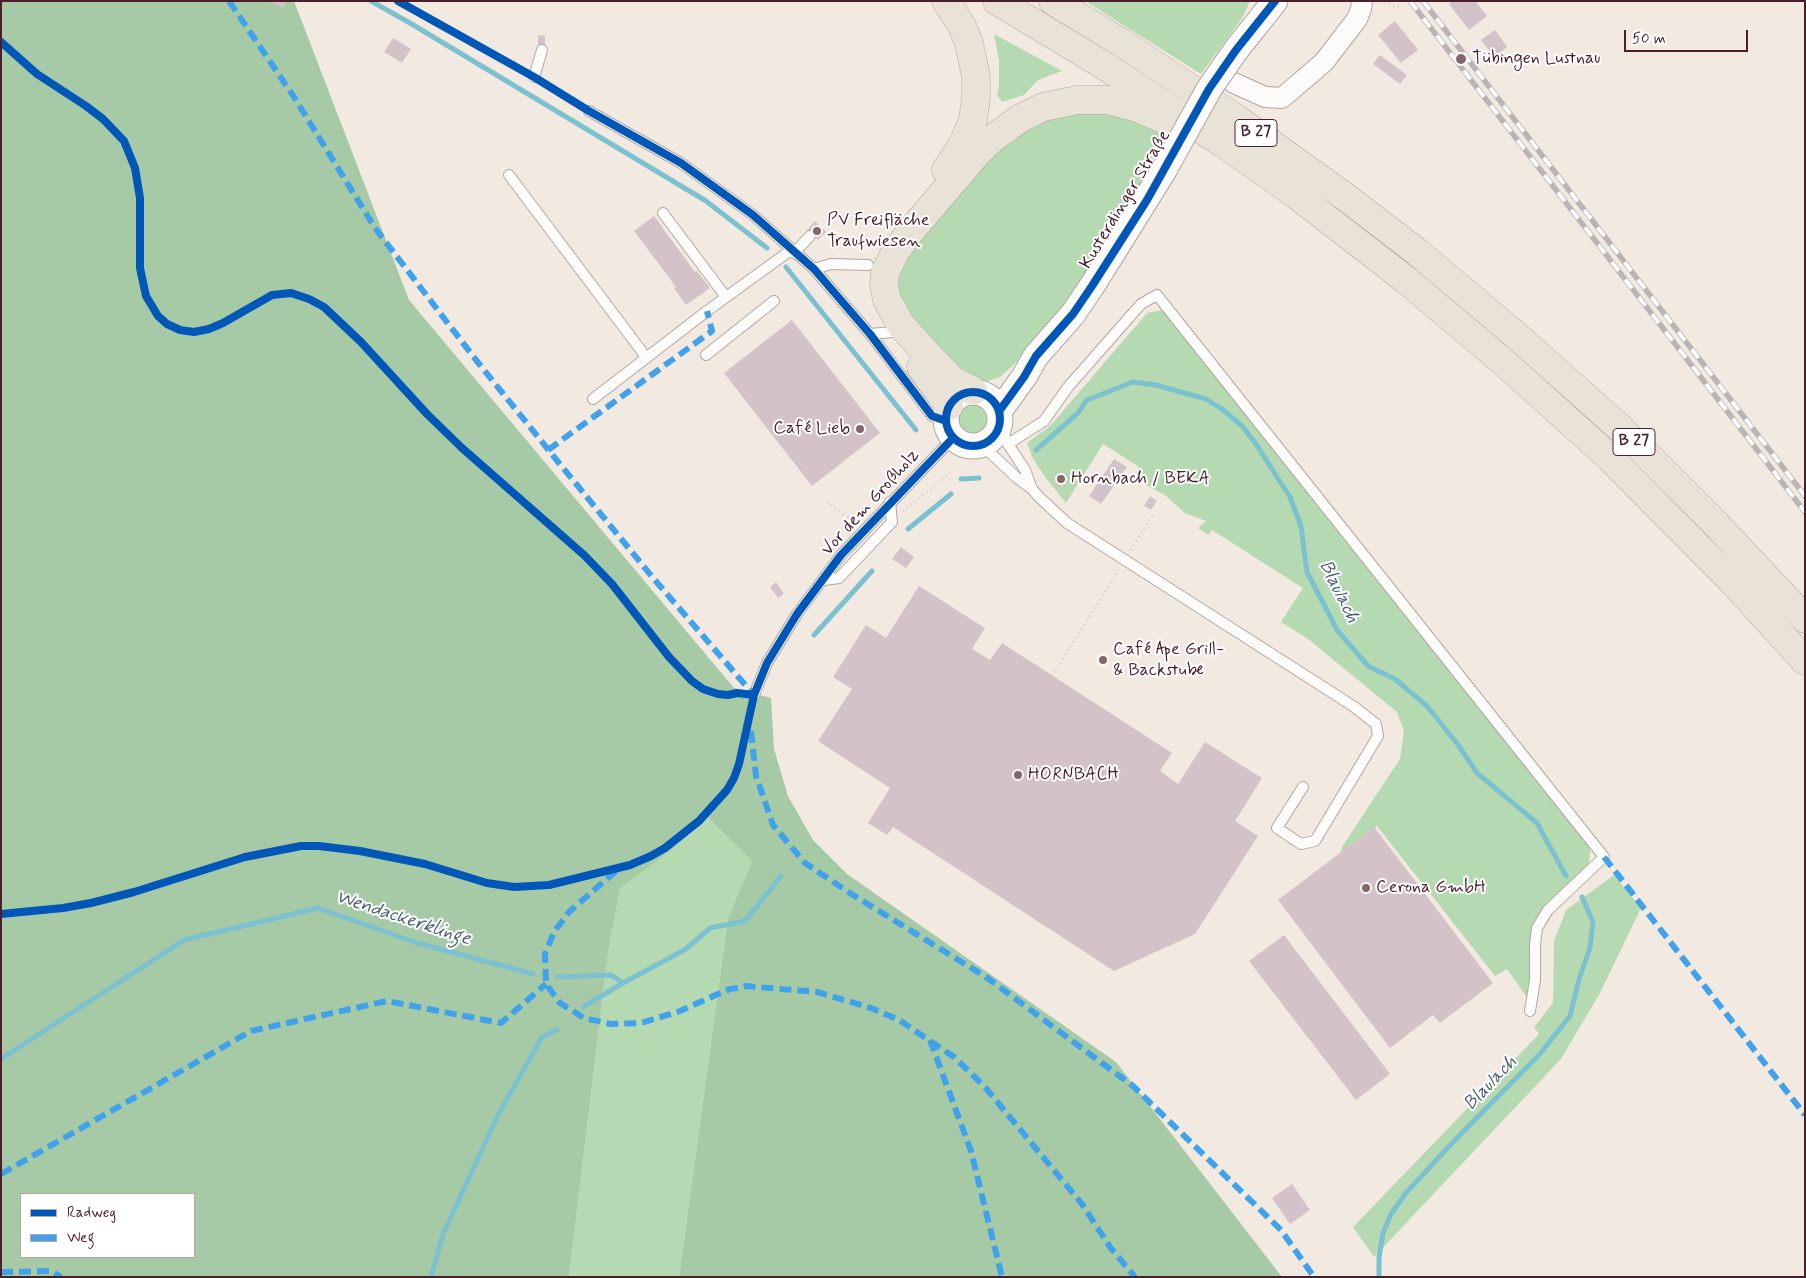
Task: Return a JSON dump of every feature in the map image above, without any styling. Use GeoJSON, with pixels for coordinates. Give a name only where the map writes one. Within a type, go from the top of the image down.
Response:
{"type":"FeatureCollection","features":[{"type":"Feature","properties":{"kind":"highway"},"geometry":{"type":"LineString","coordinates":[[946,1],[962,26],[970,43],[974,60],[976,98],[972,120],[963,144],[950,166],[874,250],[868,265],[868,282],[870,296],[882,333],[938,388],[949,422]]}},
{"type":"Feature","properties":{"kind":"highway","name":"B 27"},"geometry":{"type":"LineString","coordinates":[[997,1],[1121,76],[1224,144],[1295,194],[1366,248],[1502,360],[1575,426],[1667,514],[1732,581],[1805,661]]}},
{"type":"Feature","properties":{"kind":"highway","name":"B 27"},"geometry":{"type":"LineString","coordinates":[[1053,1],[1122,43],[1251,129],[1347,198],[1422,257],[1524,342],[1618,426],[1717,525],[1805,619]]}},
{"type":"Feature","properties":{"kind":"highway"},"geometry":{"type":"LineString","coordinates":[[993,413],[952,380],[901,325],[887,300],[884,285],[885,273],[889,263],[909,233],[986,145],[1006,127],[1038,110],[1067,101],[1092,99],[1122,103],[1138,108],[1190,134],[1224,144]]}},
{"type":"Feature","properties":{"kind":"street","name":"Kusterdinger Straße"},"geometry":{"type":"LineString","coordinates":[[993,413],[1036,356],[1073,314],[1163,172],[1209,89],[1274,1]]}},
{"type":"Feature","properties":{"kind":"street"},"geometry":{"type":"LineString","coordinates":[[1234,83],[1264,97],[1282,98],[1324,62],[1357,19],[1362,1]]}},
{"type":"Feature","properties":{"kind":"street"},"geometry":{"type":"LineString","coordinates":[[963,393],[993,413],[996,435],[982,445],[965,445],[949,422],[955,398],[963,393]]}},
{"type":"Feature","properties":{"kind":"lane"},"geometry":{"type":"LineString","coordinates":[[534,77],[542,50]]}},
{"type":"Feature","properties":{"kind":"lane"},"geometry":{"type":"LineString","coordinates":[[589,111],[681,163],[753,215],[882,333]]}},
{"type":"Feature","properties":{"kind":"lane"},"geometry":{"type":"LineString","coordinates":[[509,175],[646,357]]}},
{"type":"Feature","properties":{"kind":"lane"},"geometry":{"type":"LineString","coordinates":[[663,213],[726,297]]}},
{"type":"Feature","properties":{"kind":"lane"},"geometry":{"type":"LineString","coordinates":[[593,399],[726,297],[767,267],[793,251],[810,236]]}},
{"type":"Feature","properties":{"kind":"lane"},"geometry":{"type":"LineString","coordinates":[[814,269],[831,264],[868,265]]}},
{"type":"Feature","properties":{"kind":"lane"},"geometry":{"type":"LineString","coordinates":[[993,413],[1044,421],[1068,387],[1141,304],[1157,295],[1604,857],[1548,910],[1538,928],[1536,980],[1530,1011]]}},
{"type":"Feature","properties":{"kind":"lane"},"geometry":{"type":"LineString","coordinates":[[706,355],[774,301]]}},
{"type":"Feature","properties":{"kind":"lane"},"geometry":{"type":"LineString","coordinates":[[993,413],[1025,470],[1032,489]]}},
{"type":"Feature","properties":{"kind":"lane","name":"Vor dem Großholz"},"geometry":{"type":"LineString","coordinates":[[754,695],[767,663],[797,614],[841,555],[890,502],[949,422]]}},
{"type":"Feature","properties":{"kind":"lane"},"geometry":{"type":"LineString","coordinates":[[982,445],[1067,523],[1353,706],[1376,724],[1378,736],[1315,841],[1301,844],[1277,828],[1303,787]]}},
{"type":"Feature","properties":{"kind":"lane"},"geometry":{"type":"LineString","coordinates":[[824,580],[838,578],[892,522],[890,502]]}},
{"type":"Feature","properties":{"kind":"path"},"geometry":{"type":"LineString","coordinates":[[1378,1],[1402,8]]}},
{"type":"Feature","properties":{"kind":"path"},"geometry":{"type":"LineString","coordinates":[[892,522],[916,499],[950,473]]}},
{"type":"Feature","properties":{"kind":"path"},"geometry":{"type":"LineString","coordinates":[[827,502],[864,530]]}},
{"type":"Feature","properties":{"kind":"path"},"geometry":{"type":"LineString","coordinates":[[1052,676],[1154,514]]}},
{"type":"Feature","properties":{"kind":"green space"},"geometry":{"type":"Polygon","coordinates":[[[1,1],[294,1],[409,300],[734,688],[771,698],[774,749],[788,796],[813,840],[847,874],[1116,1062],[1282,1277],[679,1277],[728,918],[752,861],[708,818],[665,855],[620,888],[608,953],[569,1277],[1,1277],[1,1]]]}},
{"type":"Feature","properties":{"kind":"green space"},"geometry":{"type":"Polygon","coordinates":[[[1085,1],[1250,1],[1243,17],[1201,74],[1085,1]]]}},
{"type":"Feature","properties":{"kind":"green space"},"geometry":{"type":"Polygon","coordinates":[[[994,34],[1062,71],[1038,80],[1024,95],[1002,102],[997,95],[999,61],[994,34]]]}},
{"type":"Feature","properties":{"kind":"green space"},"geometry":{"type":"Polygon","coordinates":[[[1078,106],[1166,129],[1150,165],[1098,261],[1053,323],[1029,351],[1000,377],[992,380],[981,382],[949,370],[892,288],[899,261],[1007,135],[1078,106]]]}},
{"type":"Feature","properties":{"kind":"green space"},"geometry":{"type":"Polygon","coordinates":[[[1162,310],[1174,316],[1589,838],[1589,867],[1537,928],[1531,1003],[1507,969],[1495,976],[1377,826],[1340,853],[1342,847],[1400,759],[1404,731],[1397,712],[1308,639],[1281,622],[1303,588],[1212,530],[1208,535],[1198,528],[1206,521],[1185,513],[1166,496],[1134,478],[1139,467],[1103,444],[1066,503],[1033,459],[1027,443],[1050,426],[1147,313],[1162,310]]]}},
{"type":"Feature","properties":{"kind":"green space"},"geometry":{"type":"Polygon","coordinates":[[[974,402],[981,403],[986,407],[990,412],[990,426],[986,431],[981,435],[974,436],[967,435],[962,431],[958,426],[957,419],[958,412],[962,407],[967,403],[974,402]]]}},
{"type":"Feature","properties":{"kind":"green space"},"geometry":{"type":"Polygon","coordinates":[[[708,818],[752,861],[728,918],[679,1277],[569,1277],[608,953],[620,887],[665,855],[708,818]]]}},
{"type":"Feature","properties":{"kind":"green space"},"geometry":{"type":"Polygon","coordinates":[[[1614,875],[1641,908],[1600,993],[1561,1059],[1374,1257],[1353,1227],[1539,1034],[1534,1027],[1553,1003],[1554,941],[1566,910],[1614,875]]]}},
{"type":"Feature","properties":{"kind":"building"},"geometry":{"type":"Polygon","coordinates":[[[269,1],[287,1],[283,8],[269,1]]]}},
{"type":"Feature","properties":{"kind":"building"},"geometry":{"type":"Polygon","coordinates":[[[1452,1],[1475,1],[1487,16],[1469,30],[1449,4],[1452,1]]]}},
{"type":"Feature","properties":{"kind":"building"},"geometry":{"type":"Polygon","coordinates":[[[1395,21],[1418,50],[1401,63],[1378,35],[1395,21]]]}},
{"type":"Feature","properties":{"kind":"building"},"geometry":{"type":"Polygon","coordinates":[[[1495,30],[1507,47],[1494,57],[1481,40],[1495,30]]]}},
{"type":"Feature","properties":{"kind":"building"},"geometry":{"type":"Polygon","coordinates":[[[538,35],[545,36],[545,45],[538,45],[538,35]]]}},
{"type":"Feature","properties":{"kind":"building"},"geometry":{"type":"Polygon","coordinates":[[[393,38],[411,49],[402,63],[384,52],[393,38]]]}},
{"type":"Feature","properties":{"kind":"building"},"geometry":{"type":"Polygon","coordinates":[[[1380,55],[1407,75],[1400,84],[1373,64],[1380,55]]]}},
{"type":"Feature","properties":{"kind":"building"},"geometry":{"type":"Polygon","coordinates":[[[654,216],[695,272],[697,271],[710,288],[686,305],[674,288],[676,287],[634,231],[654,216]]]}},
{"type":"Feature","properties":{"kind":"building","name":"PV Freifläche Traufwiesen"},"geometry":{"type":"Polygon","coordinates":[[[815,221],[826,232],[818,240],[807,230],[815,221]]]}},
{"type":"Feature","properties":{"kind":"building"},"geometry":{"type":"Polygon","coordinates":[[[792,320],[880,433],[812,486],[724,373],[792,320]]]}},
{"type":"Feature","properties":{"kind":"building"},"geometry":{"type":"Polygon","coordinates":[[[1114,459],[1127,467],[1101,504],[1089,496],[1114,459]]]}},
{"type":"Feature","properties":{"kind":"building","name":"Hornbach / BEKA"},"geometry":{"type":"Polygon","coordinates":[[[1062,471],[1068,475],[1060,487],[1054,484],[1062,471]]]}},
{"type":"Feature","properties":{"kind":"building"},"geometry":{"type":"Polygon","coordinates":[[[1150,496],[1157,501],[1151,510],[1144,506],[1150,496]]]}},
{"type":"Feature","properties":{"kind":"building"},"geometry":{"type":"Polygon","coordinates":[[[901,547],[914,557],[906,568],[892,559],[901,547]]]}},
{"type":"Feature","properties":{"kind":"building"},"geometry":{"type":"Polygon","coordinates":[[[776,582],[784,594],[778,598],[770,587],[776,582]]]}},
{"type":"Feature","properties":{"kind":"building","name":"HORNBACH"},"geometry":{"type":"Polygon","coordinates":[[[919,586],[985,628],[972,649],[990,660],[1002,643],[1172,753],[1160,771],[1178,784],[1205,742],[1262,778],[1235,821],[1258,836],[1195,934],[1114,971],[893,827],[887,835],[868,823],[890,788],[818,741],[852,689],[833,677],[866,625],[886,638],[919,586]]]}},
{"type":"Feature","properties":{"kind":"building"},"geometry":{"type":"Polygon","coordinates":[[[1374,827],[1493,983],[1440,1023],[1433,1015],[1390,1048],[1278,900],[1374,827]]]}},
{"type":"Feature","properties":{"kind":"building"},"geometry":{"type":"Polygon","coordinates":[[[1284,935],[1390,1074],[1356,1100],[1249,961],[1284,935]]]}},
{"type":"Feature","properties":{"kind":"building"},"geometry":{"type":"Polygon","coordinates":[[[1292,1184],[1310,1210],[1290,1224],[1272,1198],[1292,1184]]]}},
{"type":"Feature","properties":{"kind":"waterway","name":"Blaulach"},"geometry":{"type":"LineString","coordinates":[[371,1],[706,201],[767,248]]}},
{"type":"Feature","properties":{"kind":"waterway","name":"Blaulach"},"geometry":{"type":"LineString","coordinates":[[786,267],[916,430]]}},
{"type":"Feature","properties":{"kind":"waterway","name":"Blaulach"},"geometry":{"type":"LineString","coordinates":[[1036,450],[1078,413],[1087,400],[1133,382],[1156,385],[1206,399],[1222,409],[1242,426],[1256,444],[1290,497],[1301,526],[1307,572],[1337,630],[1368,666],[1395,679],[1427,706],[1459,746],[1477,773],[1537,823],[1566,876]]}},
{"type":"Feature","properties":{"kind":"waterway","name":"Blaulach"},"geometry":{"type":"LineString","coordinates":[[961,479],[979,478]]}},
{"type":"Feature","properties":{"kind":"waterway","name":"Wendackerklinge"},"geometry":{"type":"LineString","coordinates":[[908,529],[951,494]]}},
{"type":"Feature","properties":{"kind":"waterway","name":"Wendackerklinge"},"geometry":{"type":"LineString","coordinates":[[814,635],[872,571]]}},
{"type":"Feature","properties":{"kind":"waterway","name":"Wendackerklinge"},"geometry":{"type":"LineString","coordinates":[[557,977],[611,975],[623,983],[686,949],[710,928],[745,921],[781,876]]}},
{"type":"Feature","properties":{"kind":"waterway","name":"Blaulach"},"geometry":{"type":"LineString","coordinates":[[1379,1277],[1379,1258],[1383,1233],[1391,1214],[1405,1194],[1452,1143],[1539,1055],[1570,1016],[1579,979],[1590,948],[1593,922],[1582,897]]}},
{"type":"Feature","properties":{"kind":"waterway","name":"Wendackerklinge"},"geometry":{"type":"LineString","coordinates":[[1,1059],[184,940],[318,908],[414,942],[533,974]]}},
{"type":"Feature","properties":{"kind":"waterway"},"geometry":{"type":"LineString","coordinates":[[583,1007],[623,983]]}},
{"type":"Feature","properties":{"kind":"waterway"},"geometry":{"type":"LineString","coordinates":[[431,1277],[443,1234],[498,1115],[542,1037],[557,1030]]}},
{"type":"Feature","properties":{"kind":"railway"},"geometry":{"type":"LineString","coordinates":[[1410,1],[1805,512]]}},
{"type":"Feature","properties":{"kind":"railway"},"geometry":{"type":"LineString","coordinates":[[1423,1],[1805,496]]}},
{"type":"Feature","properties":{"kind":"marked path"},"geometry":{"type":"LineString","coordinates":[[229,1],[294,97],[375,228],[476,360],[559,463],[654,579],[753,694]]}},
{"type":"Feature","properties":{"kind":"marked path"},"geometry":{"type":"LineString","coordinates":[[548,450],[712,331],[707,311]]}},
{"type":"Feature","properties":{"kind":"marked path"},"geometry":{"type":"LineString","coordinates":[[751,731],[756,776],[773,825],[805,863],[986,977],[1133,1086],[1281,1230],[1314,1277]]}},
{"type":"Feature","properties":{"kind":"marked path"},"geometry":{"type":"LineString","coordinates":[[1604,857],[1805,1115]]}},
{"type":"Feature","properties":{"kind":"marked path"},"geometry":{"type":"LineString","coordinates":[[616,871],[569,912],[554,932],[545,954],[546,984],[560,1003],[584,1018],[611,1024],[641,1023],[680,1011],[727,990],[745,986],[817,992],[871,1008],[899,1020],[954,1057],[984,1086],[1082,1204],[1110,1247],[1135,1277]]}},
{"type":"Feature","properties":{"kind":"marked path"},"geometry":{"type":"LineString","coordinates":[[1,1174],[251,1031],[387,1001],[501,1023],[546,984]]}},
{"type":"Feature","properties":{"kind":"marked path"},"geometry":{"type":"LineString","coordinates":[[930,1040],[971,1151],[1002,1277]]}},
{"type":"Feature","properties":{"kind":"marked path"},"geometry":{"type":"LineString","coordinates":[[1,1272],[51,1271],[61,1277]]}},
{"type":"Feature","properties":{"kind":"cycle path"},"geometry":{"type":"LineString","coordinates":[[398,1],[534,77],[589,111],[681,163],[753,215],[814,269],[870,334],[932,416],[946,421]]}},
{"type":"Feature","properties":{"kind":"cycle path"},"geometry":{"type":"LineString","coordinates":[[1000,410],[1024,377],[1036,356],[1073,314],[1092,286],[1147,200],[1209,89],[1236,50],[1275,1]]}},
{"type":"Feature","properties":{"kind":"cycle path"},"geometry":{"type":"LineString","coordinates":[[1,42],[37,74],[103,119],[124,141],[135,168],[140,198],[140,268],[146,296],[158,316],[167,324],[180,330],[194,332],[209,329],[272,295],[291,293],[309,299],[324,307],[361,342],[427,414],[462,448],[584,555],[612,584],[669,657],[692,681],[703,689],[718,694],[728,695],[737,693],[754,695]]}},
{"type":"Feature","properties":{"kind":"cycle path"},"geometry":{"type":"LineString","coordinates":[[968,392],[978,392],[988,396],[996,404],[1000,419],[996,434],[988,442],[978,446],[968,446],[958,442],[950,434],[946,424],[946,414],[950,404],[958,396],[968,392]]}},
{"type":"Feature","properties":{"kind":"cycle path"},"geometry":{"type":"LineString","coordinates":[[1,914],[63,908],[91,903],[134,892],[245,857],[301,846],[319,846],[360,851],[425,864],[487,883],[514,887],[549,885],[630,865],[651,856],[665,848],[699,821],[727,790],[739,764],[754,695],[767,663],[797,614],[841,555],[953,438]]}},
{"type":"Feature","properties":{"kind":"place","name":"Tübingen Lustnau"},"geometry":{"type":"Point","coordinates":[1461,59]}},
{"type":"Feature","properties":{"kind":"place","name":"PV Freifläche Traufwiesen"},"geometry":{"type":"Point","coordinates":[817,231]}},
{"type":"Feature","properties":{"kind":"place","name":"Café Lieb"},"geometry":{"type":"Point","coordinates":[860,429]}},
{"type":"Feature","properties":{"kind":"place","name":"Hornbach / BEKA"},"geometry":{"type":"Point","coordinates":[1061,479]}},
{"type":"Feature","properties":{"kind":"place","name":"Café Ape Grill- & Backstube"},"geometry":{"type":"Point","coordinates":[1103,660]}},
{"type":"Feature","properties":{"kind":"place","name":"HORNBACH"},"geometry":{"type":"Point","coordinates":[1018,775]}},
{"type":"Feature","properties":{"kind":"place","name":"Cerona GmbH"},"geometry":{"type":"Point","coordinates":[1366,888]}}]}
